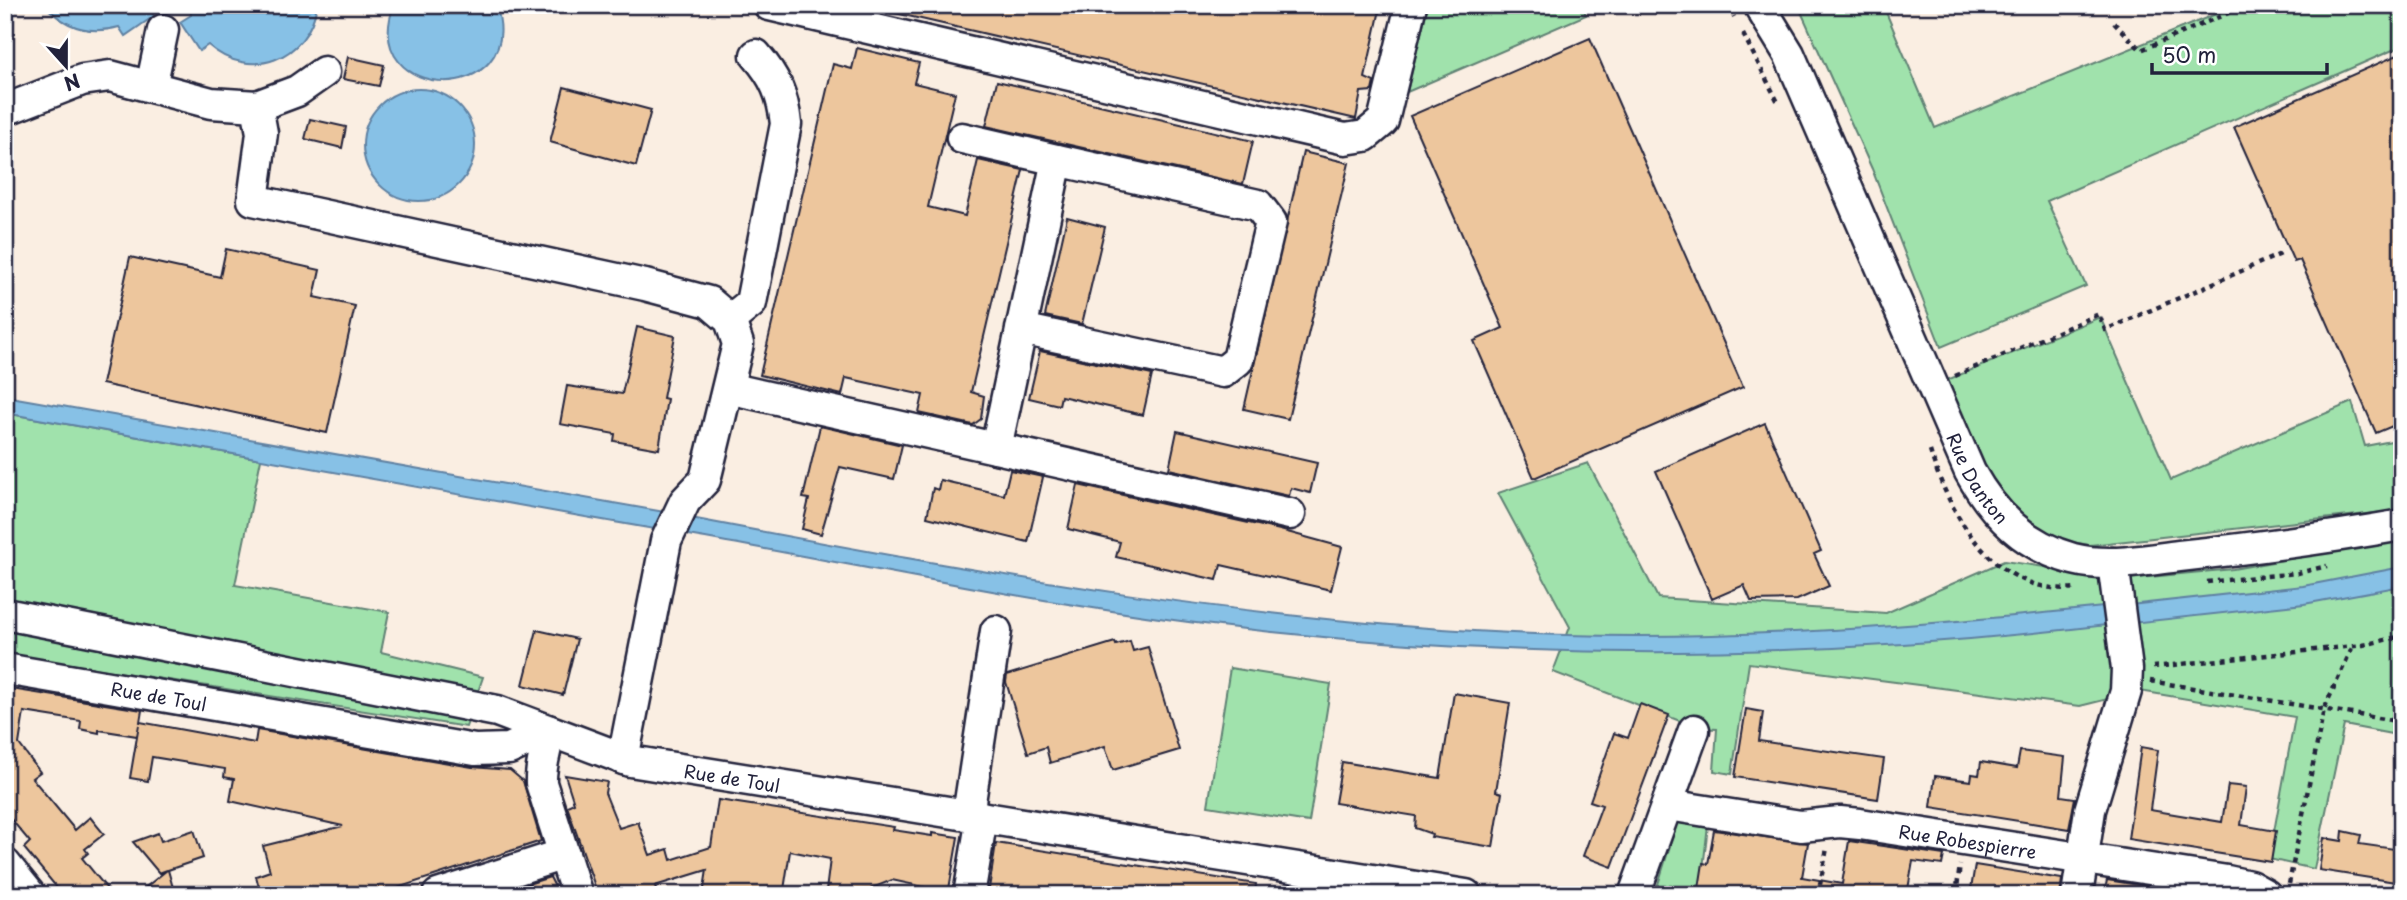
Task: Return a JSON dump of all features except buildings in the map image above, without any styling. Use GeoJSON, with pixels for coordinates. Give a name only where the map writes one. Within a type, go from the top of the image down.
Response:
{"type":"FeatureCollection","features":[{"type":"Feature","properties":{"kind":"street"},"geometry":{"type":"LineString","coordinates":[[769,5],[1345,139],[1365,136],[1383,121],[1411,5]]}},
{"type":"Feature","properties":{"kind":"street","name":"Rue Danton"},"geometry":{"type":"LineString","coordinates":[[1777,5],[1789,54],[1970,472],[1985,498],[2018,533],[2045,549],[2073,559],[2116,582],[2286,545],[2402,525]]}},
{"type":"Feature","properties":{"kind":"street","name":"Rue Danton"},"geometry":{"type":"LineString","coordinates":[[1747,12],[1789,54]]}},
{"type":"Feature","properties":{"kind":"street"},"geometry":{"type":"LineString","coordinates":[[151,87],[163,30]]}},
{"type":"Feature","properties":{"kind":"street"},"geometry":{"type":"LineString","coordinates":[[730,320],[751,303],[786,124],[783,100],[774,76],[756,55]]}},
{"type":"Feature","properties":{"kind":"street"},"geometry":{"type":"LineString","coordinates":[[5,110],[82,80],[110,76],[211,103],[257,106],[296,91],[324,72]]}},
{"type":"Feature","properties":{"kind":"street"},"geometry":{"type":"LineString","coordinates":[[257,106],[262,133],[253,200],[645,285],[709,302],[730,320],[738,344],[728,388],[705,480],[685,501],[674,523],[623,759]]}},
{"type":"Feature","properties":{"kind":"street"},"geometry":{"type":"LineString","coordinates":[[962,138],[1258,205],[1271,222],[1238,360],[1223,372],[1021,329]]}},
{"type":"Feature","properties":{"kind":"street"},"geometry":{"type":"LineString","coordinates":[[996,448],[1057,160]]}},
{"type":"Feature","properties":{"kind":"street"},"geometry":{"type":"LineString","coordinates":[[728,388],[1290,514]]}},
{"type":"Feature","properties":{"kind":"street"},"geometry":{"type":"LineString","coordinates":[[2077,895],[2090,810],[2122,709],[2127,673],[2116,582]]}},
{"type":"Feature","properties":{"kind":"street"},"geometry":{"type":"LineString","coordinates":[[5,614],[497,711],[549,731],[547,748],[540,767],[541,783],[577,895]]}},
{"type":"Feature","properties":{"kind":"street"},"geometry":{"type":"LineString","coordinates":[[969,895],[996,631]]}},
{"type":"Feature","properties":{"kind":"street","name":"Rue de Toul"},"geometry":{"type":"LineString","coordinates":[[5,669],[475,750],[509,748],[549,731],[623,759],[975,816],[1354,886],[1466,895]]}},
{"type":"Feature","properties":{"kind":"street"},"geometry":{"type":"LineString","coordinates":[[1634,895],[1694,730]]}},
{"type":"Feature","properties":{"kind":"street","name":"Rue Robespierre"},"geometry":{"type":"LineString","coordinates":[[1668,804],[1801,826],[1860,824],[2227,881],[2266,895]]}},
{"type":"Feature","properties":{"kind":"street"},"geometry":{"type":"LineString","coordinates":[[438,895],[564,854]]}},
{"type":"Feature","properties":{"kind":"street"},"geometry":{"type":"LineString","coordinates":[[5,864],[30,895]]}},
{"type":"Feature","properties":{"kind":"path"},"geometry":{"type":"LineString","coordinates":[[2114,23],[2141,50],[2247,5]]}},
{"type":"Feature","properties":{"kind":"path"},"geometry":{"type":"LineString","coordinates":[[1729,7],[1747,12]]}},
{"type":"Feature","properties":{"kind":"path"},"geometry":{"type":"LineString","coordinates":[[1741,31],[1784,114]]}},
{"type":"Feature","properties":{"kind":"path"},"geometry":{"type":"LineString","coordinates":[[1956,389],[1951,378],[2099,314],[2105,330],[2283,253]]}},
{"type":"Feature","properties":{"kind":"path"},"geometry":{"type":"LineString","coordinates":[[1927,441],[1962,522],[1986,556],[2015,576],[2058,589],[2116,582]]}},
{"type":"Feature","properties":{"kind":"path"},"geometry":{"type":"LineString","coordinates":[[2200,582],[2298,572],[2330,565]]}},
{"type":"Feature","properties":{"kind":"path"},"geometry":{"type":"LineString","coordinates":[[2127,673],[2353,646],[2402,636]]}},
{"type":"Feature","properties":{"kind":"path"},"geometry":{"type":"LineString","coordinates":[[2287,895],[2324,709],[2353,646]]}},
{"type":"Feature","properties":{"kind":"path"},"geometry":{"type":"LineString","coordinates":[[2127,673],[2402,722]]}},
{"type":"Feature","properties":{"kind":"path"},"geometry":{"type":"LineString","coordinates":[[1818,895],[1832,823]]}},
{"type":"Feature","properties":{"kind":"green space"},"geometry":{"type":"Polygon","coordinates":[[[1428,5],[1582,5],[1586,15],[1407,92],[1428,5]]]}},
{"type":"Feature","properties":{"kind":"green space"},"geometry":{"type":"Polygon","coordinates":[[[1798,5],[1883,5],[1935,128],[2238,5],[2402,5],[2402,46],[2047,201],[2086,286],[1941,347],[1872,169],[1798,5]]]}},
{"type":"Feature","properties":{"kind":"green space"},"geometry":{"type":"Polygon","coordinates":[[[2100,317],[2171,480],[2352,402],[2365,446],[2402,439],[2402,510],[2090,545],[2052,539],[1998,497],[1947,380],[2100,317]]]}},
{"type":"Feature","properties":{"kind":"green space"},"geometry":{"type":"Polygon","coordinates":[[[5,413],[261,459],[235,585],[389,612],[381,652],[483,677],[466,727],[5,654],[5,413]]]}},
{"type":"Feature","properties":{"kind":"green space"},"geometry":{"type":"Polygon","coordinates":[[[1588,463],[1658,598],[1886,613],[2004,561],[2128,579],[2233,569],[2402,539],[2402,736],[2344,725],[2314,869],[2269,859],[2295,717],[2140,691],[2080,706],[1749,663],[1732,774],[1714,771],[1717,729],[1698,728],[1553,672],[1570,627],[1498,493],[1588,463]]]}},
{"type":"Feature","properties":{"kind":"green space"},"geometry":{"type":"Polygon","coordinates":[[[1230,668],[1331,684],[1309,822],[1208,806],[1230,668]]]}},
{"type":"Feature","properties":{"kind":"green space"},"geometry":{"type":"Polygon","coordinates":[[[1678,820],[1708,825],[1700,895],[1655,894],[1678,820]]]}},
{"type":"Feature","properties":{"kind":"water"},"geometry":{"type":"Polygon","coordinates":[[[45,5],[148,5],[154,16],[125,36],[119,27],[98,30],[79,28],[61,19],[45,5]]]}},
{"type":"Feature","properties":{"kind":"water"},"geometry":{"type":"Polygon","coordinates":[[[190,5],[317,5],[302,40],[290,52],[275,60],[259,63],[241,62],[224,56],[208,45],[199,51],[180,22],[191,15],[190,5]]]}},
{"type":"Feature","properties":{"kind":"water"},"geometry":{"type":"Polygon","coordinates":[[[394,5],[496,5],[500,38],[489,62],[469,76],[444,81],[419,76],[399,62],[389,38],[394,5]]]}},
{"type":"Feature","properties":{"kind":"water"},"geometry":{"type":"Polygon","coordinates":[[[419,89],[440,94],[458,106],[470,124],[475,145],[470,166],[458,184],[440,196],[419,201],[398,196],[380,184],[368,166],[363,145],[368,124],[380,106],[398,94],[419,89]]]}},
{"type":"Feature","properties":{"kind":"water"},"geometry":{"type":"Polygon","coordinates":[[[5,396],[676,514],[672,532],[591,518],[5,413],[5,396]]]}},
{"type":"Feature","properties":{"kind":"water"},"geometry":{"type":"Polygon","coordinates":[[[691,518],[908,558],[1127,594],[1347,621],[1457,630],[1636,636],[1772,633],[1909,625],[2113,606],[2115,624],[1905,644],[1694,652],[1588,652],[1377,642],[1199,623],[979,589],[688,535],[691,518]]]}},
{"type":"Feature","properties":{"kind":"water"},"geometry":{"type":"Polygon","coordinates":[[[2402,567],[2402,586],[2304,604],[2132,623],[2130,605],[2303,586],[2402,567]]]}}]}
